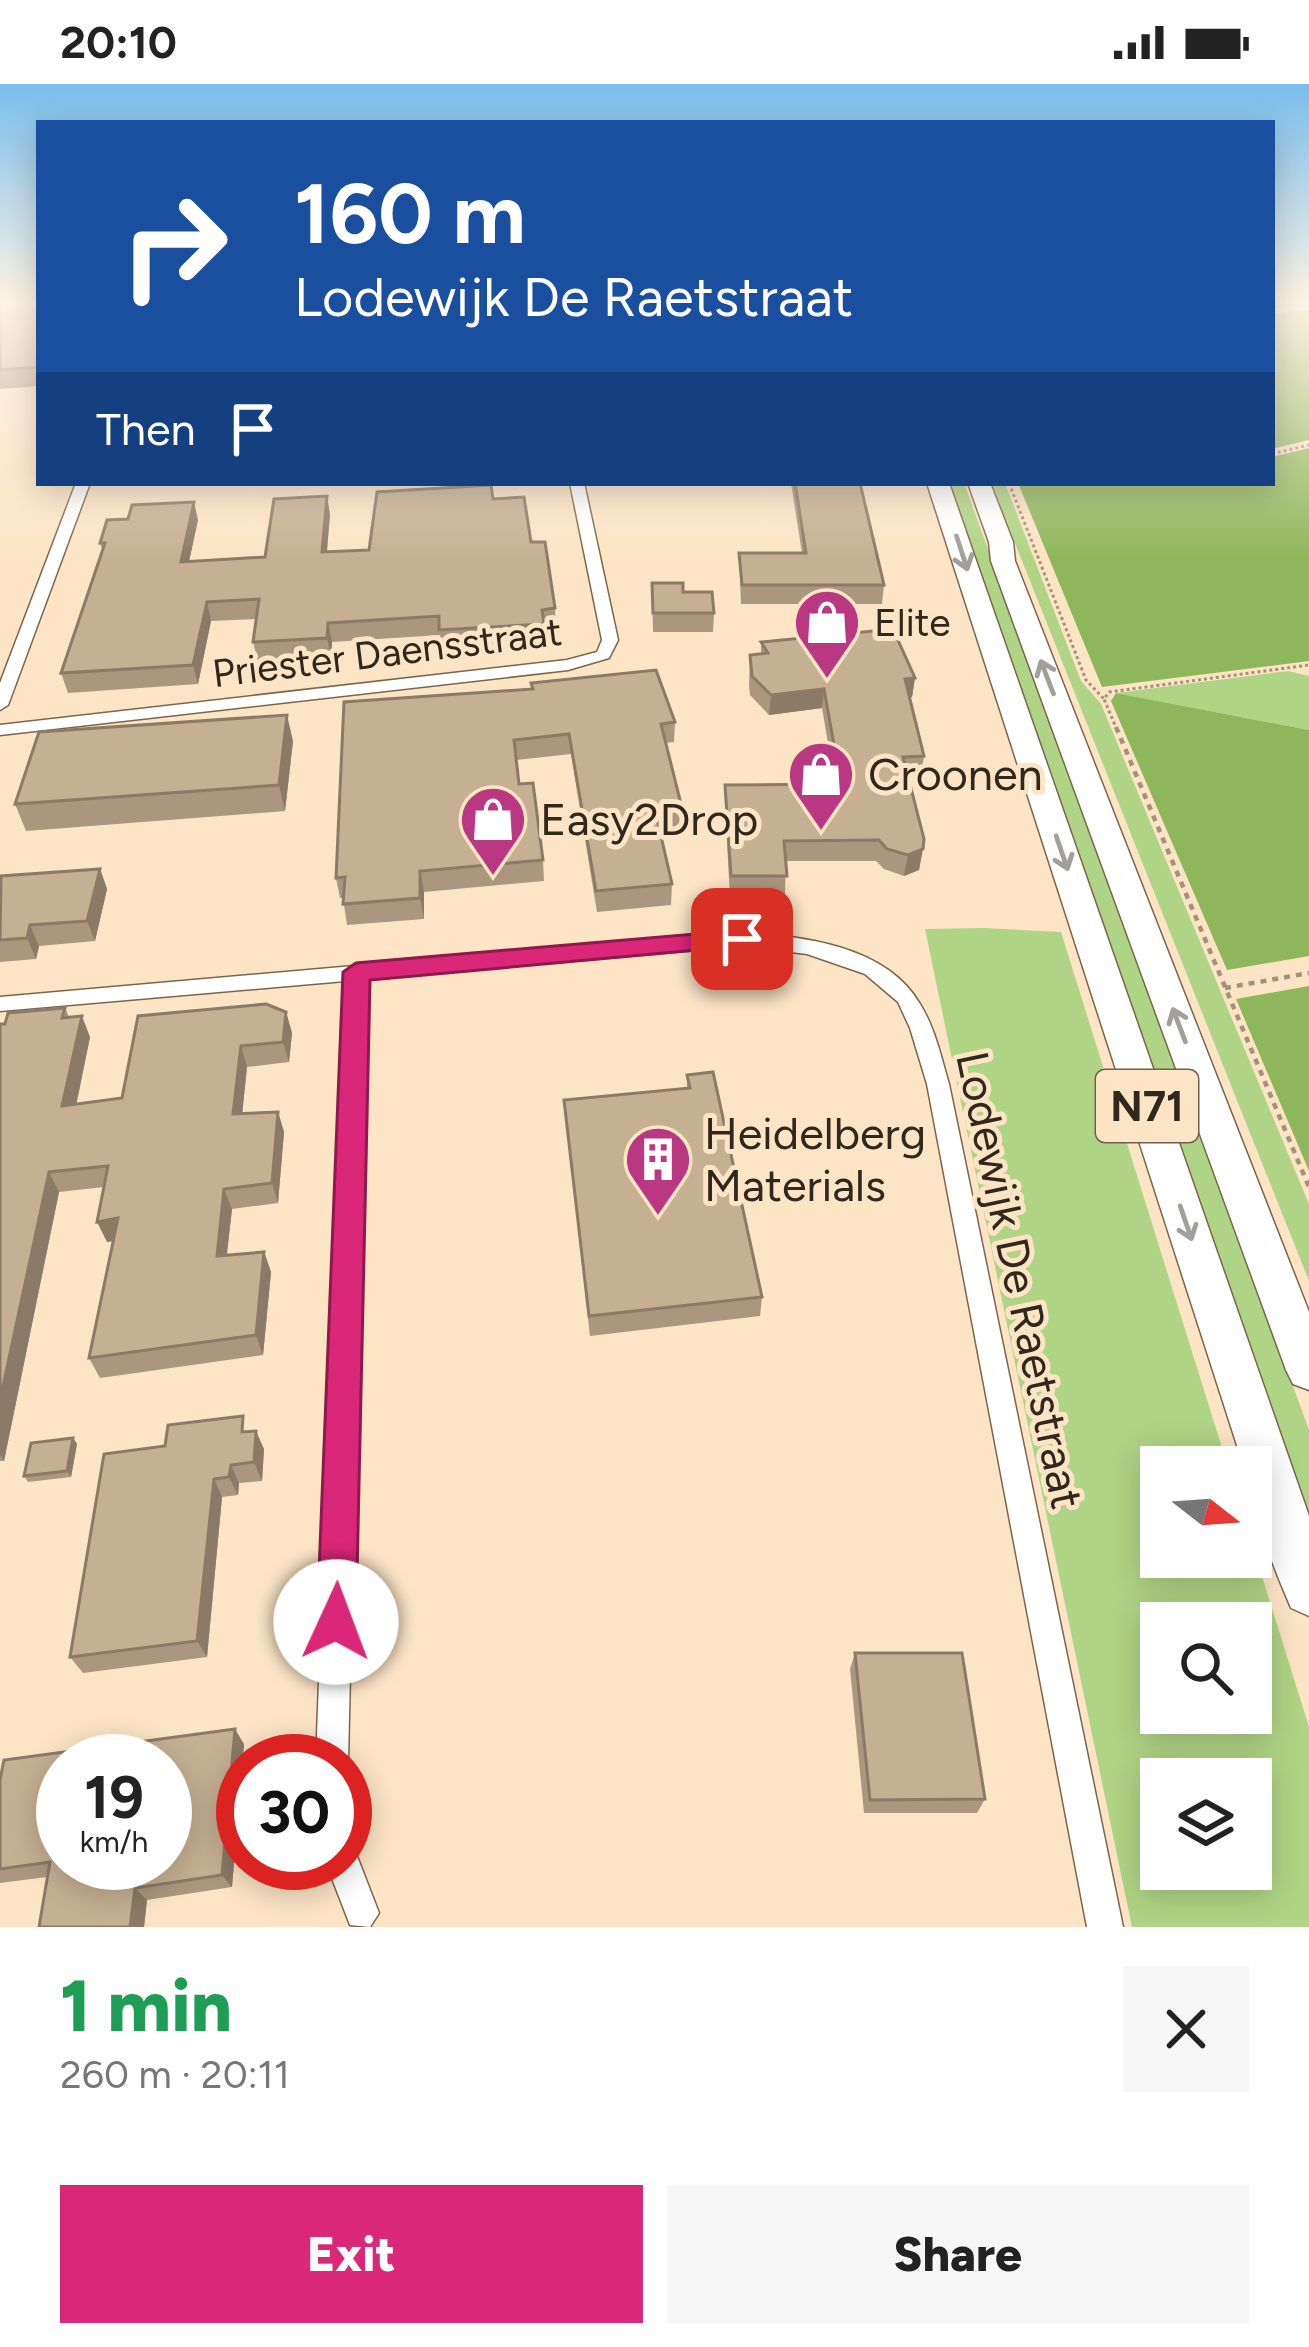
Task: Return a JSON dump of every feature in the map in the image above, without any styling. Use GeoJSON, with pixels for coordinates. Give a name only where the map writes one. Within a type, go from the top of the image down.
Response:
{"type":"FeatureCollection","features":[{"type":"Feature","properties":{"kind":"highway","name":"N71"},"geometry":{"type":"LineString","coordinates":[[939,486],[1309,1590]]}},
{"type":"Feature","properties":{"kind":"highway","name":"N71"},"geometry":{"type":"LineString","coordinates":[[980,486],[1001,542],[1003,561],[1309,1370]]}},
{"type":"Feature","properties":{"kind":"street"},"geometry":{"type":"LineString","coordinates":[[0,705],[82,486]]}},
{"type":"Feature","properties":{"kind":"street","name":"Priester Daensstraat"},"geometry":{"type":"LineString","coordinates":[[0,730],[568,665],[603,655],[610,640],[578,486]]}},
{"type":"Feature","properties":{"kind":"street","name":"Lodewijk De Raetstraat"},"geometry":{"type":"LineString","coordinates":[[0,1004],[742,939],[828,950],[875,973],[904,995],[938,1084],[1105,1927]]}},
{"type":"Feature","properties":{"kind":"street"},"geometry":{"type":"LineString","coordinates":[[333,1734],[356,972]]}},
{"type":"Feature","properties":{"kind":"street"},"geometry":{"type":"LineString","coordinates":[[353,1890],[362,1913]]}},
{"type":"Feature","properties":{"kind":"path"},"geometry":{"type":"LineString","coordinates":[[1275,453],[1309,445]]}},
{"type":"Feature","properties":{"kind":"path"},"geometry":{"type":"LineString","coordinates":[[1010,486],[1086,680],[1104,699],[1309,1187]]}},
{"type":"Feature","properties":{"kind":"path"},"geometry":{"type":"LineString","coordinates":[[1104,699],[1109,692],[1309,665]]}},
{"type":"Feature","properties":{"kind":"path"},"geometry":{"type":"LineString","coordinates":[[1225,988],[1309,973]]}},
{"type":"Feature","properties":{"kind":"green space"},"geometry":{"type":"Polygon","coordinates":[[[1275,387],[1309,387],[1309,440],[1275,448],[1275,387]]]}},
{"type":"Feature","properties":{"kind":"green space"},"geometry":{"type":"Polygon","coordinates":[[[1309,448],[1309,661],[1102,687],[1019,486],[1275,486],[1275,456],[1309,448]]]}},
{"type":"Feature","properties":{"kind":"green space"},"geometry":{"type":"Polygon","coordinates":[[[949,486],[965,486],[1309,1430],[1309,1529],[949,486]]]}},
{"type":"Feature","properties":{"kind":"green space"},"geometry":{"type":"Polygon","coordinates":[[[992,486],[1006,486],[1081,681],[1101,704],[1309,1204],[1309,1281],[992,486]]]}},
{"type":"Feature","properties":{"kind":"green space"},"geometry":{"type":"Polygon","coordinates":[[[1288,671],[1309,676],[1309,730],[1116,693],[1288,671]]]}},
{"type":"Feature","properties":{"kind":"green space"},"geometry":{"type":"Polygon","coordinates":[[[1116,693],[1309,730],[1309,956],[1227,970],[1111,701],[1116,693]]]}},
{"type":"Feature","properties":{"kind":"green space"},"geometry":{"type":"Polygon","coordinates":[[[925,929],[1061,932],[1221,1446],[1140,1446],[1140,1578],[1263,1578],[1270,1602],[1140,1602],[1140,1734],[1272,1734],[1272,1608],[1309,1727],[1309,1927],[1132,1927],[925,929]]]}},
{"type":"Feature","properties":{"kind":"green space"},"geometry":{"type":"Polygon","coordinates":[[[1309,986],[1309,1171],[1236,999],[1309,986]]]}},
{"type":"Feature","properties":{"kind":"building"},"geometry":{"type":"Polygon","coordinates":[[[491,486],[493,499],[524,497],[531,542],[545,542],[555,608],[542,610],[544,624],[439,630],[439,616],[328,623],[327,638],[253,642],[259,599],[207,602],[193,665],[61,673],[105,543],[100,543],[107,520],[128,519],[132,505],[194,502],[181,562],[265,557],[274,499],[327,496],[322,552],[369,550],[377,492],[491,486]]]}},
{"type":"Feature","properties":{"kind":"building"},"geometry":{"type":"Polygon","coordinates":[[[795,486],[861,486],[884,585],[742,585],[739,553],[806,553],[795,486]]]}},
{"type":"Feature","properties":{"kind":"building"},"geometry":{"type":"Polygon","coordinates":[[[652,583],[683,583],[683,592],[712,592],[714,613],[653,613],[652,583]]]}},
{"type":"Feature","properties":{"kind":"building"},"geometry":{"type":"Polygon","coordinates":[[[893,629],[915,678],[905,679],[924,756],[903,757],[923,849],[908,855],[887,849],[879,840],[784,841],[787,876],[731,876],[725,785],[841,784],[824,689],[771,695],[752,676],[750,655],[768,653],[761,642],[893,629]]]}},
{"type":"Feature","properties":{"kind":"building"},"geometry":{"type":"Polygon","coordinates":[[[656,670],[675,722],[661,724],[682,808],[655,810],[672,884],[596,891],[569,734],[514,740],[519,784],[533,783],[543,860],[420,871],[420,898],[343,904],[345,877],[336,878],[344,702],[533,689],[531,683],[656,670]]]}},
{"type":"Feature","properties":{"kind":"building"},"geometry":{"type":"Polygon","coordinates":[[[287,715],[279,785],[15,804],[39,732],[287,715]]]}},
{"type":"Feature","properties":{"kind":"building"},"geometry":{"type":"Polygon","coordinates":[[[100,869],[87,921],[30,925],[27,938],[0,940],[1,876],[100,869]]]}},
{"type":"Feature","properties":{"kind":"building"},"geometry":{"type":"Polygon","coordinates":[[[266,1004],[286,1012],[283,1042],[241,1046],[233,1114],[278,1112],[272,1183],[224,1189],[217,1256],[264,1252],[256,1335],[89,1358],[118,1218],[97,1222],[108,1166],[49,1172],[0,1400],[0,1024],[5,1024],[8,1013],[65,1008],[62,1018],[82,1016],[62,1106],[122,1098],[138,1016],[266,1004]]]}},
{"type":"Feature","properties":{"kind":"building","name":"Heidelberg Materials"},"geometry":{"type":"Polygon","coordinates":[[[713,1072],[762,1297],[589,1316],[564,1100],[690,1088],[687,1075],[713,1072]]]}},
{"type":"Feature","properties":{"kind":"building"},"geometry":{"type":"Polygon","coordinates":[[[243,1416],[242,1432],[256,1431],[254,1462],[231,1465],[229,1477],[214,1479],[197,1641],[70,1657],[104,1454],[165,1446],[168,1425],[243,1416]]]}},
{"type":"Feature","properties":{"kind":"building"},"geometry":{"type":"Polygon","coordinates":[[[73,1438],[67,1471],[24,1476],[31,1443],[73,1438]]]}},
{"type":"Feature","properties":{"kind":"building"},"geometry":{"type":"Polygon","coordinates":[[[855,1653],[962,1653],[985,1799],[870,1800],[855,1653]]]}},
{"type":"Feature","properties":{"kind":"building"},"geometry":{"type":"Polygon","coordinates":[[[235,1729],[235,1734],[216,1734],[216,1876],[192,1879],[192,1735],[235,1729]]]}},
{"type":"Feature","properties":{"kind":"building"},"geometry":{"type":"Polygon","coordinates":[[[36,1756],[36,1864],[0,1869],[4,1760],[36,1756]]]}},
{"type":"Feature","properties":{"kind":"building"},"geometry":{"type":"Polygon","coordinates":[[[45,1890],[135,1890],[130,1927],[39,1927],[45,1890]]]}},
{"type":"Feature","properties":{"kind":"place","name":"Elite"},"geometry":{"type":"Point","coordinates":[827,681]}},
{"type":"Feature","properties":{"kind":"place","name":"Croonen"},"geometry":{"type":"Point","coordinates":[821,833]}},
{"type":"Feature","properties":{"kind":"place","name":"Easy2Drop"},"geometry":{"type":"Point","coordinates":[493,878]}},
{"type":"Feature","properties":{"kind":"place","name":"Heidelberg Materials"},"geometry":{"type":"Point","coordinates":[658,1218]}},
{"type":"Feature","properties":{"kind":"route"},"geometry":{"type":"LineString","coordinates":[[336,1622],[356,972],[742,939]]}}]}
